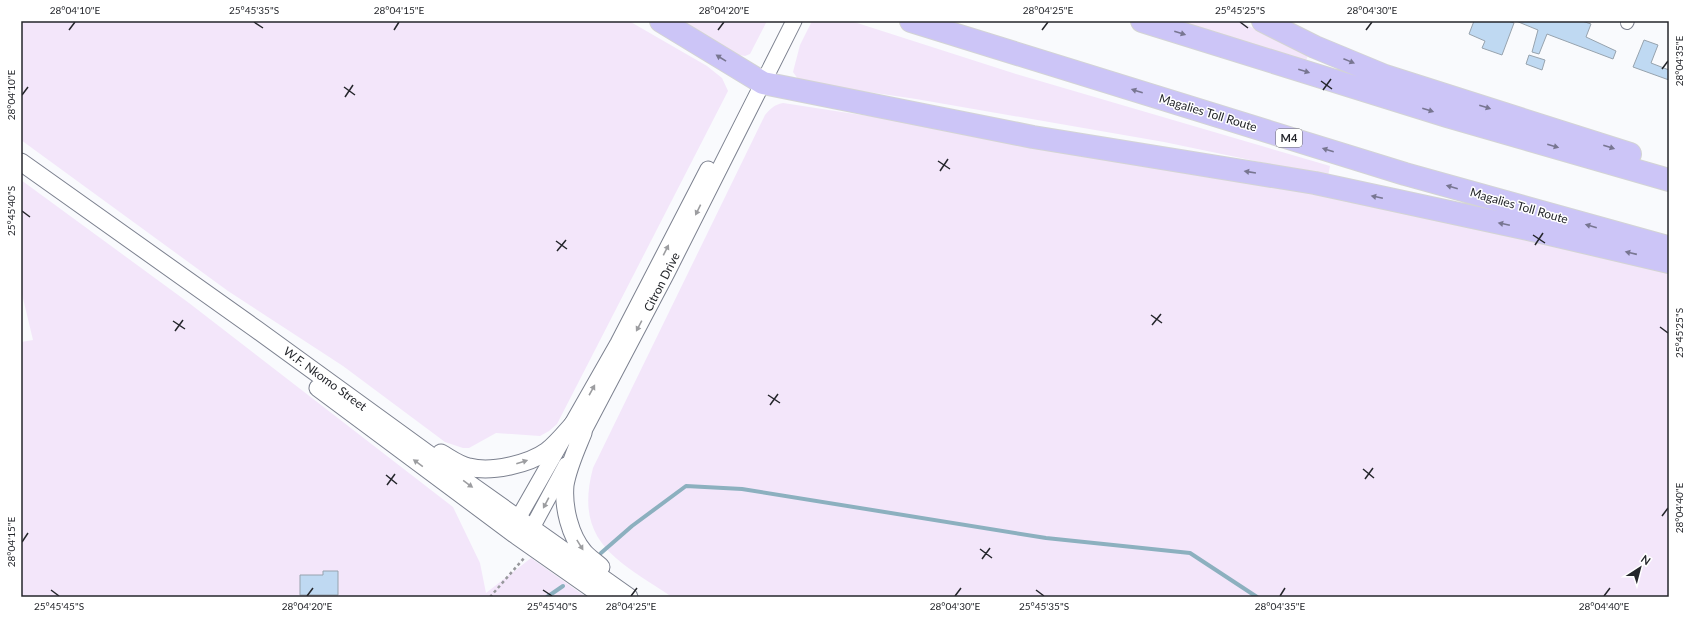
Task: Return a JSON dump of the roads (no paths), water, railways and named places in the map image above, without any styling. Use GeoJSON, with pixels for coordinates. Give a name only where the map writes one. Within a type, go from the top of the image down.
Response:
{"type":"FeatureCollection","features":[{"type":"Feature","properties":{"kind":"highway"},"geometry":{"type":"LineString","coordinates":[[661,21],[758,81],[1033,136],[1315,183],[1520,227],[1669,262]]}},
{"type":"Feature","properties":{"kind":"highway","name":"Magalies Toll Route"},"geometry":{"type":"LineString","coordinates":[[910,21],[1405,174],[1669,248]]}},
{"type":"Feature","properties":{"kind":"highway"},"geometry":{"type":"LineString","coordinates":[[1142,21],[1447,116],[1669,180]]}},
{"type":"Feature","properties":{"kind":"highway"},"geometry":{"type":"LineString","coordinates":[[1263,21],[1315,47],[1385,76],[1524,119],[1669,167]]}},
{"type":"Feature","properties":{"kind":"main road","name":"W.F. Nkomo Street"},"geometry":{"type":"LineString","coordinates":[[21,162],[292,355],[514,525],[604,597]]}},
{"type":"Feature","properties":{"kind":"main road","name":"W.F. Nkomo Street"},"geometry":{"type":"LineString","coordinates":[[21,170],[252,337],[380,435],[514,525]]}},
{"type":"Feature","properties":{"kind":"main road"},"geometry":{"type":"LineString","coordinates":[[292,355],[451,459],[469,467],[500,468],[521,463],[546,451],[578,428]]}},
{"type":"Feature","properties":{"kind":"main road"},"geometry":{"type":"LineString","coordinates":[[578,428],[565,486],[569,522],[576,539],[584,552],[605,571],[641,597]]}},
{"type":"Feature","properties":{"kind":"main road","name":"W.F. Nkomo Street"},"geometry":{"type":"LineString","coordinates":[[530,539],[629,597]]}},
{"type":"Feature","properties":{"kind":"street","name":"Citron Drive"},"geometry":{"type":"LineString","coordinates":[[514,525],[578,428],[667,273],[782,31],[794,21]]}},
{"type":"Feature","properties":{"kind":"street","name":"Citron Drive"},"geometry":{"type":"LineString","coordinates":[[530,539],[578,428]]}},
{"type":"Feature","properties":{"kind":"waterway"},"geometry":{"type":"LineString","coordinates":[[601,553],[632,526],[686,486],[742,489],[1046,538],[1190,553],[1257,597]]}},
{"type":"Feature","properties":{"kind":"waterway"},"geometry":{"type":"LineString","coordinates":[[547,597],[563,586]]}}]}
